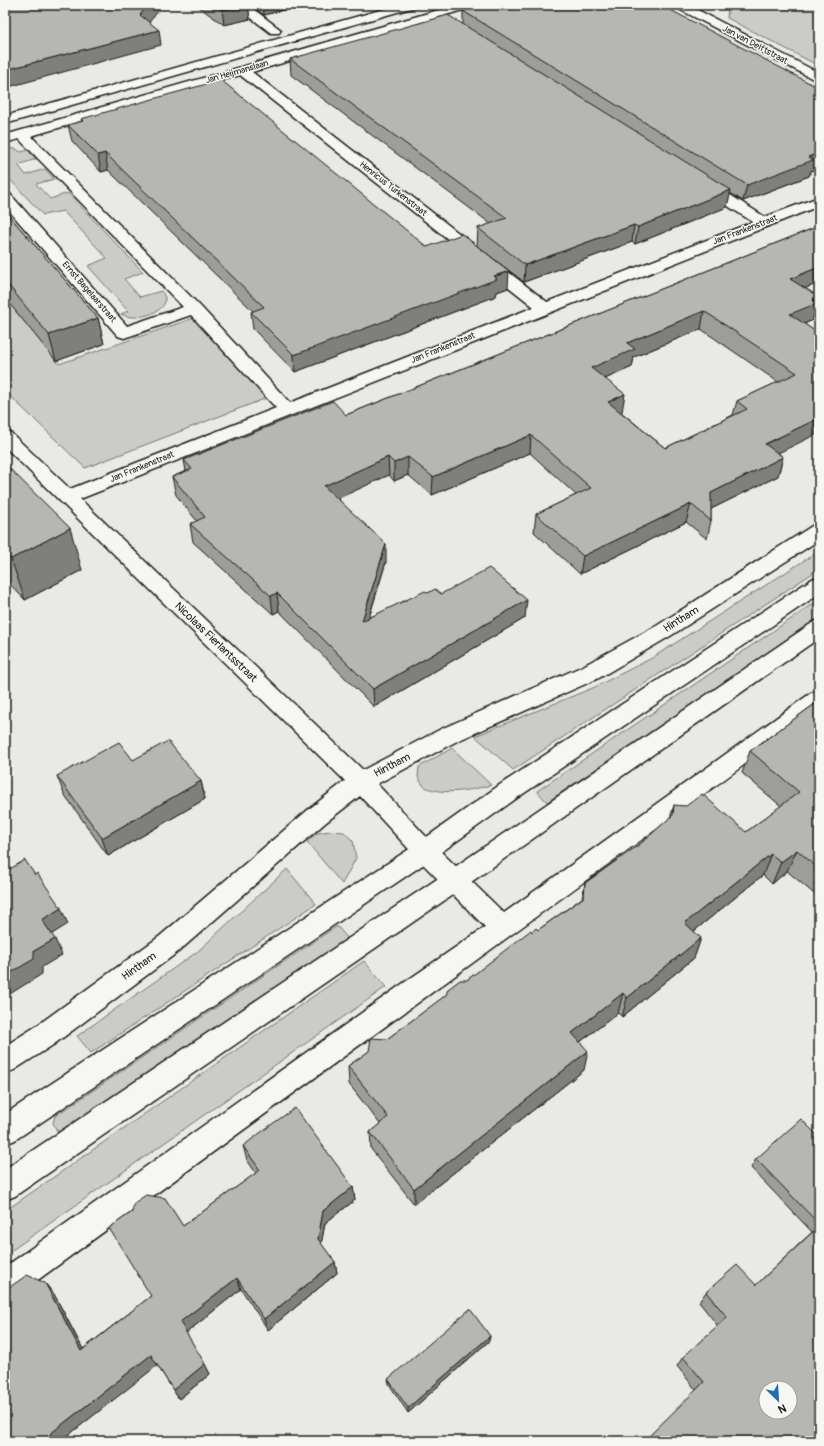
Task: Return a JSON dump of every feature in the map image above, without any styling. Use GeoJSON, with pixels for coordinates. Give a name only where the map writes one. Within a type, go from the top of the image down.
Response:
{"type":"FeatureCollection","features":[{"type":"Feature","properties":{"kind":"street"},"geometry":{"type":"LineString","coordinates":[[240,5],[275,30]]}},
{"type":"Feature","properties":{"kind":"street","name":"Jan Heijmanslaan"},"geometry":{"type":"LineString","coordinates":[[5,120],[411,5]]}},
{"type":"Feature","properties":{"kind":"street","name":"Jan Heijmanslaan"},"geometry":{"type":"LineString","coordinates":[[5,139],[469,5]]}},
{"type":"Feature","properties":{"kind":"street","name":"Jan van Delftstraat"},"geometry":{"type":"LineString","coordinates":[[679,5],[819,78]]}},
{"type":"Feature","properties":{"kind":"street"},"geometry":{"type":"LineString","coordinates":[[691,11],[704,7]]}},
{"type":"Feature","properties":{"kind":"street"},"geometry":{"type":"LineString","coordinates":[[433,15],[447,24]]}},
{"type":"Feature","properties":{"kind":"street"},"geometry":{"type":"LineString","coordinates":[[260,34],[290,26]]}},
{"type":"Feature","properties":{"kind":"street","name":"Henricus Turkenstraat"},"geometry":{"type":"LineString","coordinates":[[242,70],[545,308]]}},
{"type":"Feature","properties":{"kind":"street"},"geometry":{"type":"LineString","coordinates":[[22,134],[194,309],[287,410]]}},
{"type":"Feature","properties":{"kind":"street"},"geometry":{"type":"LineString","coordinates":[[693,178],[764,223]]}},
{"type":"Feature","properties":{"kind":"street","name":"Ernst Bagelaarstraat"},"geometry":{"type":"LineString","coordinates":[[5,196],[124,333],[194,309]]}},
{"type":"Feature","properties":{"kind":"street","name":"Jan Frankenstraat"},"geometry":{"type":"LineString","coordinates":[[67,497],[819,201]]}},
{"type":"Feature","properties":{"kind":"street","name":"Nicolaas Fierlantsstraat"},"geometry":{"type":"LineString","coordinates":[[5,437],[361,782],[425,850]]}},
{"type":"Feature","properties":{"kind":"street","name":"Hintham"},"geometry":{"type":"LineString","coordinates":[[5,1061],[44,1036],[169,944],[317,816],[361,782],[450,734],[591,672],[665,630],[819,531]]}},
{"type":"Feature","properties":{"kind":"street"},"geometry":{"type":"LineString","coordinates":[[5,1130],[425,850],[509,791],[819,584]]}},
{"type":"Feature","properties":{"kind":"street"},"geometry":{"type":"LineString","coordinates":[[5,1186],[455,880],[819,628]]}},
{"type":"Feature","properties":{"kind":"street"},"geometry":{"type":"LineString","coordinates":[[5,1285],[414,990],[503,928],[819,699]]}},
{"type":"Feature","properties":{"kind":"street"},"geometry":{"type":"LineString","coordinates":[[425,850],[503,928]]}},
{"type":"Feature","properties":{"kind":"shaded area"},"geometry":{"type":"Polygon","coordinates":[[[738,5],[819,5],[819,66],[727,18],[728,8],[738,5]]]}},
{"type":"Feature","properties":{"kind":"shaded area"},"geometry":{"type":"Polygon","coordinates":[[[5,148],[16,149],[21,152],[28,150],[36,159],[18,165],[26,175],[45,169],[54,179],[36,184],[50,199],[68,193],[143,272],[124,279],[140,297],[161,291],[165,297],[165,302],[162,307],[145,316],[128,317],[121,314],[128,311],[88,266],[107,258],[63,211],[43,215],[5,174],[5,148]]]}},
{"type":"Feature","properties":{"kind":"shaded area"},"geometry":{"type":"Polygon","coordinates":[[[5,298],[59,364],[197,317],[272,396],[85,468],[5,391],[5,298]]]}},
{"type":"Feature","properties":{"kind":"shaded area"},"geometry":{"type":"Polygon","coordinates":[[[819,551],[819,569],[513,770],[475,736],[595,687],[652,658],[819,551]]]}},
{"type":"Feature","properties":{"kind":"shaded area"},"geometry":{"type":"Polygon","coordinates":[[[819,600],[819,618],[547,802],[537,791],[819,600]]]}},
{"type":"Feature","properties":{"kind":"shaded area"},"geometry":{"type":"Polygon","coordinates":[[[452,748],[491,785],[475,789],[449,792],[433,790],[425,787],[418,777],[419,767],[452,748]]]}},
{"type":"Feature","properties":{"kind":"shaded area"},"geometry":{"type":"Polygon","coordinates":[[[330,831],[344,832],[353,841],[356,858],[342,884],[307,842],[317,833],[330,831]]]}},
{"type":"Feature","properties":{"kind":"shaded area"},"geometry":{"type":"Polygon","coordinates":[[[287,869],[316,904],[91,1053],[77,1036],[197,952],[287,869]]]}},
{"type":"Feature","properties":{"kind":"shaded area"},"geometry":{"type":"Polygon","coordinates":[[[337,926],[349,940],[65,1132],[57,1131],[53,1123],[55,1116],[337,926]]]}},
{"type":"Feature","properties":{"kind":"shaded area"},"geometry":{"type":"Polygon","coordinates":[[[364,961],[386,987],[5,1255],[5,1211],[364,961]]]}},
{"type":"Feature","properties":{"kind":"building"},"geometry":{"type":"Polygon","coordinates":[[[5,5],[148,5],[140,15],[159,30],[5,70],[5,5]]]}},
{"type":"Feature","properties":{"kind":"building"},"geometry":{"type":"Polygon","coordinates":[[[216,5],[240,5],[222,10],[216,5]]]}},
{"type":"Feature","properties":{"kind":"building"},"geometry":{"type":"Polygon","coordinates":[[[484,5],[661,5],[819,88],[819,153],[808,157],[813,160],[747,185],[463,11],[484,5]]]}},
{"type":"Feature","properties":{"kind":"building"},"geometry":{"type":"Polygon","coordinates":[[[448,15],[731,190],[638,227],[634,225],[525,265],[478,228],[507,218],[290,59],[448,15]]]}},
{"type":"Feature","properties":{"kind":"building"},"geometry":{"type":"Polygon","coordinates":[[[221,80],[427,247],[462,234],[509,271],[494,276],[497,279],[294,355],[251,312],[264,307],[105,153],[98,155],[68,125],[83,121],[81,119],[221,80]]]}},
{"type":"Feature","properties":{"kind":"building"},"geometry":{"type":"Polygon","coordinates":[[[5,211],[98,318],[49,335],[5,281],[5,211]]]}},
{"type":"Feature","properties":{"kind":"building"},"geometry":{"type":"Polygon","coordinates":[[[819,226],[819,267],[790,279],[819,297],[813,300],[818,303],[790,314],[819,334],[819,418],[765,444],[783,457],[711,493],[711,521],[691,504],[583,556],[536,514],[591,488],[531,435],[433,477],[408,457],[394,463],[388,457],[324,486],[386,544],[362,621],[425,591],[428,593],[435,589],[441,594],[489,568],[527,600],[373,689],[277,593],[271,596],[190,524],[205,517],[172,477],[192,469],[184,460],[333,401],[346,415],[819,226]],[[704,311],[627,343],[635,349],[591,368],[625,394],[608,402],[665,448],[747,409],[737,401],[797,373],[704,311]]]}},
{"type":"Feature","properties":{"kind":"building"},"geometry":{"type":"Polygon","coordinates":[[[5,464],[70,528],[11,559],[5,553],[5,464]]]}},
{"type":"Feature","properties":{"kind":"building"},"geometry":{"type":"Polygon","coordinates":[[[819,701],[819,869],[797,850],[781,862],[771,854],[685,923],[701,938],[627,998],[623,993],[572,1033],[588,1051],[414,1189],[370,1132],[388,1117],[348,1066],[369,1051],[371,1038],[387,1039],[446,995],[448,989],[460,980],[467,980],[531,930],[532,932],[536,928],[538,930],[584,897],[585,883],[640,844],[673,815],[674,805],[686,806],[702,794],[746,832],[799,792],[750,751],[819,701]]]}},
{"type":"Feature","properties":{"kind":"building"},"geometry":{"type":"Polygon","coordinates":[[[168,741],[201,781],[102,838],[57,776],[119,742],[133,760],[168,741]]]}},
{"type":"Feature","properties":{"kind":"building"},"geometry":{"type":"Polygon","coordinates":[[[25,860],[35,875],[37,873],[61,908],[42,920],[55,939],[34,951],[34,959],[5,976],[5,872],[25,860]]]}},
{"type":"Feature","properties":{"kind":"building"},"geometry":{"type":"Polygon","coordinates":[[[295,1108],[353,1187],[323,1211],[318,1239],[335,1262],[264,1319],[237,1278],[180,1322],[205,1364],[173,1390],[151,1355],[50,1434],[55,1441],[5,1441],[5,1312],[7,1311],[7,1289],[27,1275],[45,1283],[81,1351],[151,1296],[109,1228],[132,1212],[134,1203],[146,1195],[165,1198],[183,1226],[260,1170],[243,1146],[295,1108]]]}},
{"type":"Feature","properties":{"kind":"building"},"geometry":{"type":"Polygon","coordinates":[[[801,1119],[819,1137],[819,1224],[756,1159],[801,1119]]]}},
{"type":"Feature","properties":{"kind":"building"},"geometry":{"type":"Polygon","coordinates":[[[819,1226],[819,1441],[644,1441],[704,1382],[683,1357],[727,1317],[706,1292],[737,1265],[756,1285],[819,1226]]]}},
{"type":"Feature","properties":{"kind":"building"},"geometry":{"type":"Polygon","coordinates":[[[470,1309],[490,1336],[408,1408],[388,1379],[470,1309]]]}}]}
